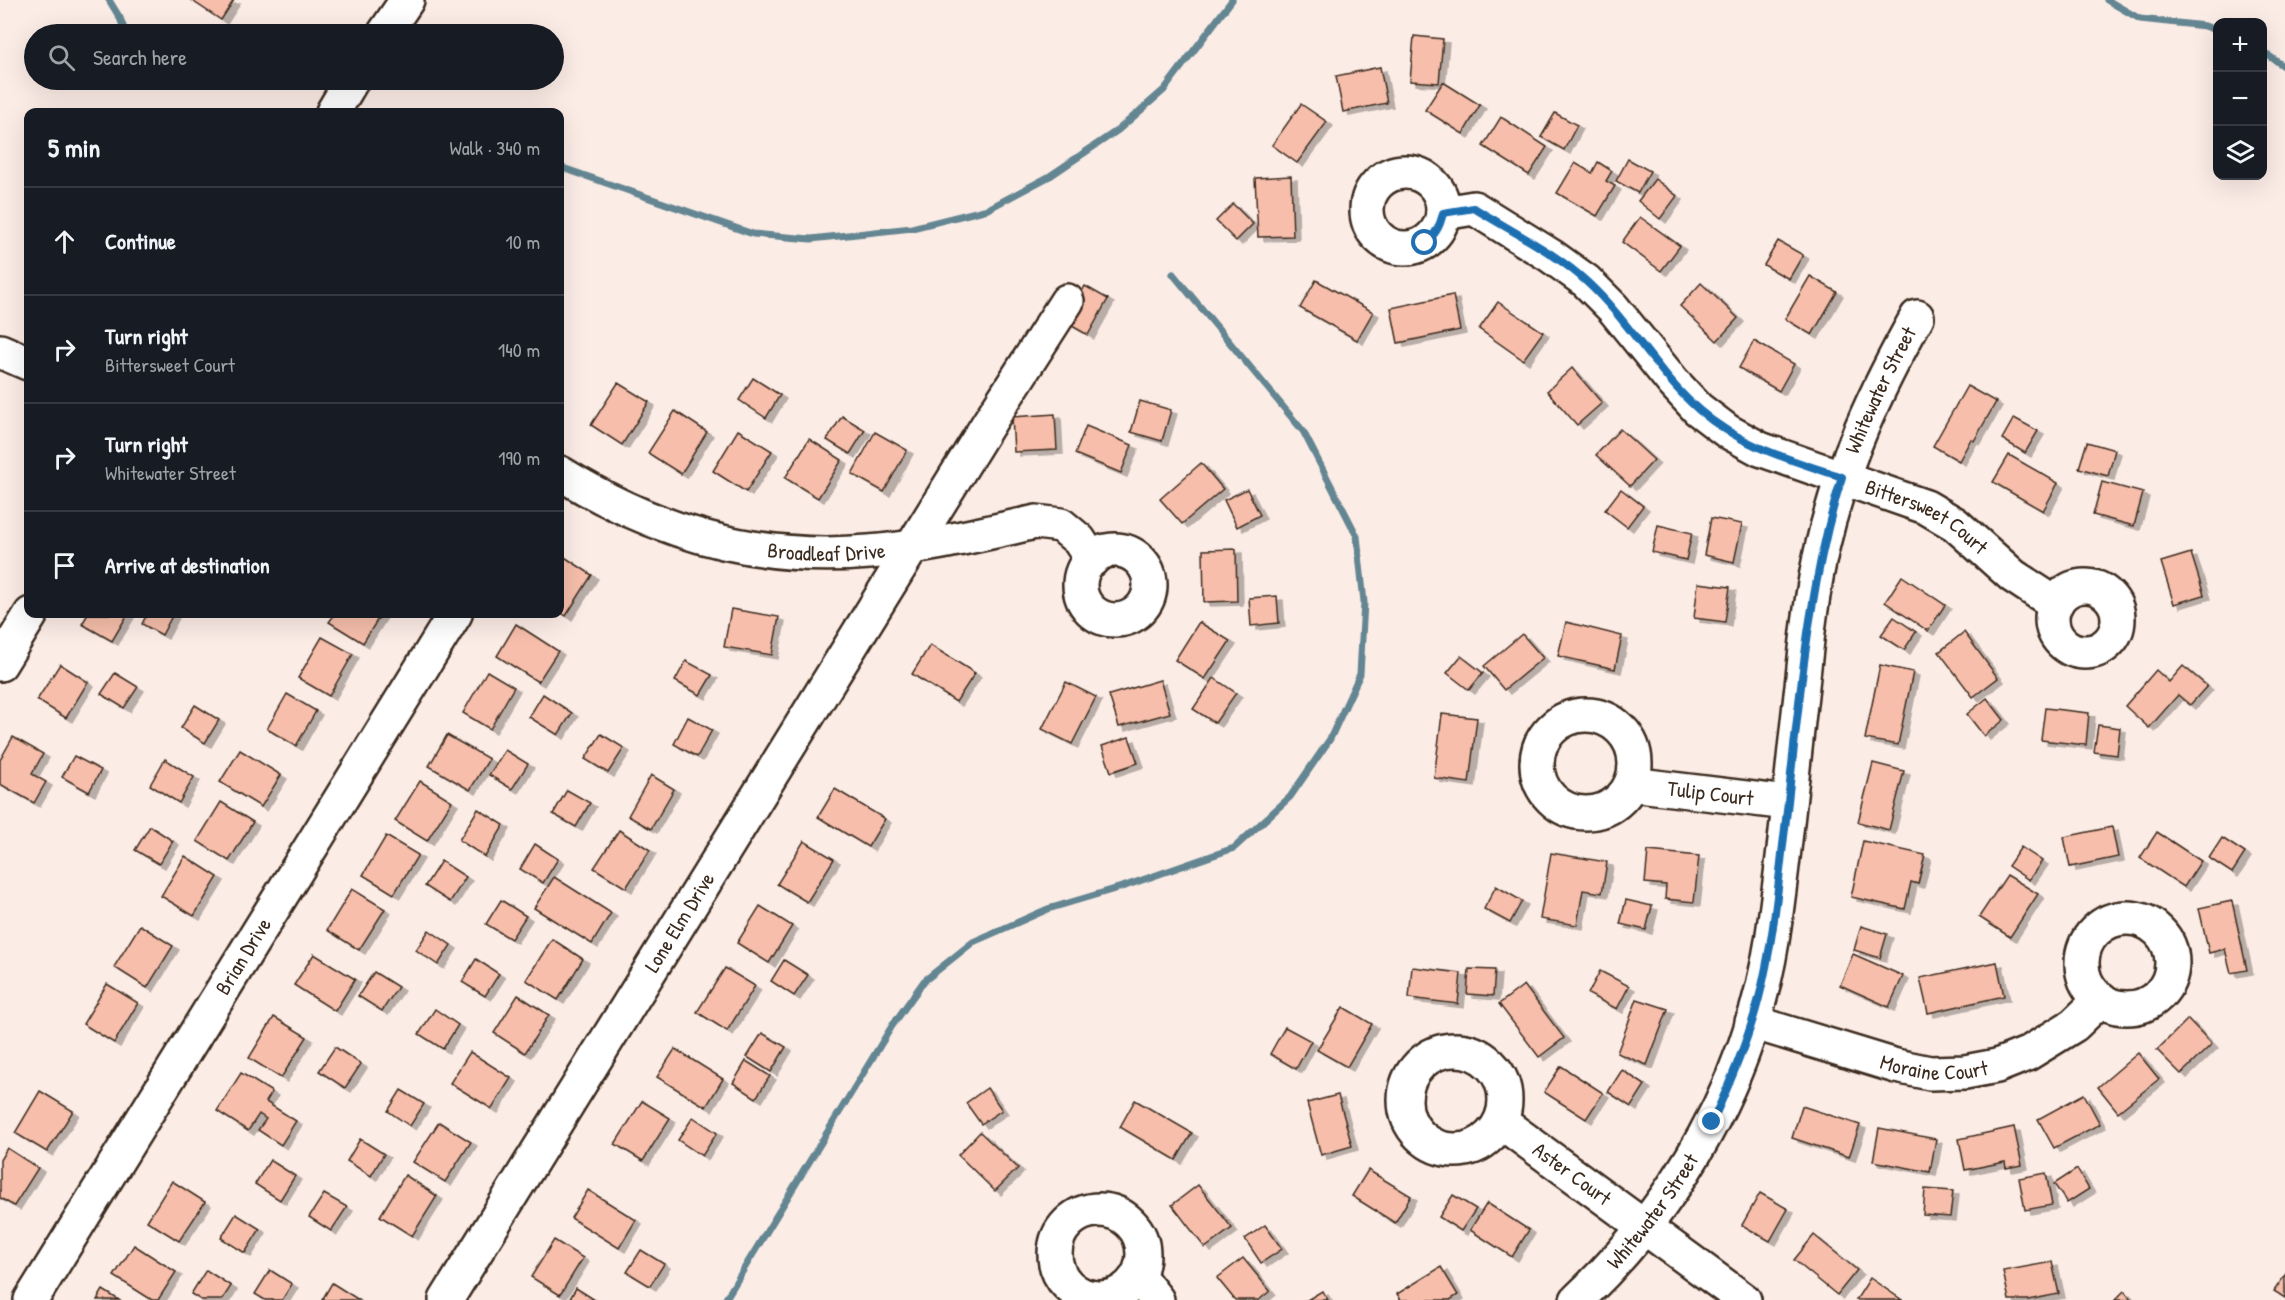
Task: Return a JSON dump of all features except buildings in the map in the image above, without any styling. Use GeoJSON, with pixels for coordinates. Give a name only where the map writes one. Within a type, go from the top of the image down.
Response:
{"type":"FeatureCollection","features":[{"type":"Feature","properties":{"kind":"street"},"geometry":{"type":"LineString","coordinates":[[391,24],[408,0]]}},
{"type":"Feature","properties":{"kind":"street"},"geometry":{"type":"LineString","coordinates":[[335,108],[346,90]]}},
{"type":"Feature","properties":{"kind":"street","name":"Bittersweet Court"},"geometry":{"type":"LineString","coordinates":[[1443,213],[1474,208],[1551,256],[1586,281],[1613,308],[1679,389],[1698,409],[1727,431],[1760,449],[1908,500],[1945,519],[1983,548],[2013,576],[2056,604]]}},
{"type":"Feature","properties":{"kind":"street","name":"Lone Elm Drive"},"geometry":{"type":"LineString","coordinates":[[446,1300],[1067,301]]}},
{"type":"Feature","properties":{"kind":"street","name":"Whitewater Street"},"geometry":{"type":"LineString","coordinates":[[1577,1300],[1603,1276],[1645,1227],[1680,1179],[1712,1122],[1736,1069],[1752,1022],[1772,942],[1810,614],[1823,545],[1842,477],[1869,408],[1917,317]]}},
{"type":"Feature","properties":{"kind":"street"},"geometry":{"type":"LineString","coordinates":[[0,351],[24,361]]}},
{"type":"Feature","properties":{"kind":"street","name":"Broadleaf Drive"},"geometry":{"type":"LineString","coordinates":[[564,475],[625,509],[660,525],[716,542],[764,550],[816,554],[870,552],[1035,522],[1061,525],[1079,540],[1092,560]]}},
{"type":"Feature","properties":{"kind":"street"},"geometry":{"type":"LineString","coordinates":[[0,664],[29,618]]}},
{"type":"Feature","properties":{"kind":"street","name":"Brian Drive"},"geometry":{"type":"LineString","coordinates":[[31,1300],[453,618]]}},
{"type":"Feature","properties":{"kind":"street","name":"Tulip Court"},"geometry":{"type":"LineString","coordinates":[[1631,784],[1788,803]]}},
{"type":"Feature","properties":{"kind":"street","name":"Moraine Court"},"geometry":{"type":"LineString","coordinates":[[1752,1022],[1896,1066],[1930,1073],[1965,1072],[1997,1066],[2027,1054],[2074,1025],[2101,999]]}},
{"type":"Feature","properties":{"kind":"street","name":"Aster Court"},"geometry":{"type":"LineString","coordinates":[[1501,1122],[1744,1300]]}},
{"type":"Feature","properties":{"kind":"waterway"},"geometry":{"type":"LineString","coordinates":[[109,0],[122,24]]}},
{"type":"Feature","properties":{"kind":"waterway"},"geometry":{"type":"LineString","coordinates":[[564,168],[753,234],[811,239],[912,228],[988,209],[1050,176],[1118,130],[1164,90],[1232,0]]}},
{"type":"Feature","properties":{"kind":"waterway"},"geometry":{"type":"LineString","coordinates":[[2107,0],[2140,19],[2205,26],[2213,29]]}},
{"type":"Feature","properties":{"kind":"waterway"},"geometry":{"type":"LineString","coordinates":[[2267,54],[2285,67]]}},
{"type":"Feature","properties":{"kind":"waterway"},"geometry":{"type":"LineString","coordinates":[[725,1300],[892,1026],[924,981],[973,942],[1048,909],[1125,886],[1234,848],[1290,797],[1330,739],[1360,674],[1364,602],[1357,536],[1303,431],[1173,274]]}},
{"type":"Feature","properties":{"kind":"route"},"geometry":{"type":"LineString","coordinates":[[1425,243],[1434,235],[1443,213],[1474,208],[1551,256],[1586,281],[1613,308],[1672,382],[1698,409],[1727,431],[1760,449],[1842,477],[1823,545],[1810,614],[1772,942],[1752,1022],[1736,1069],[1712,1122]]}}]}
